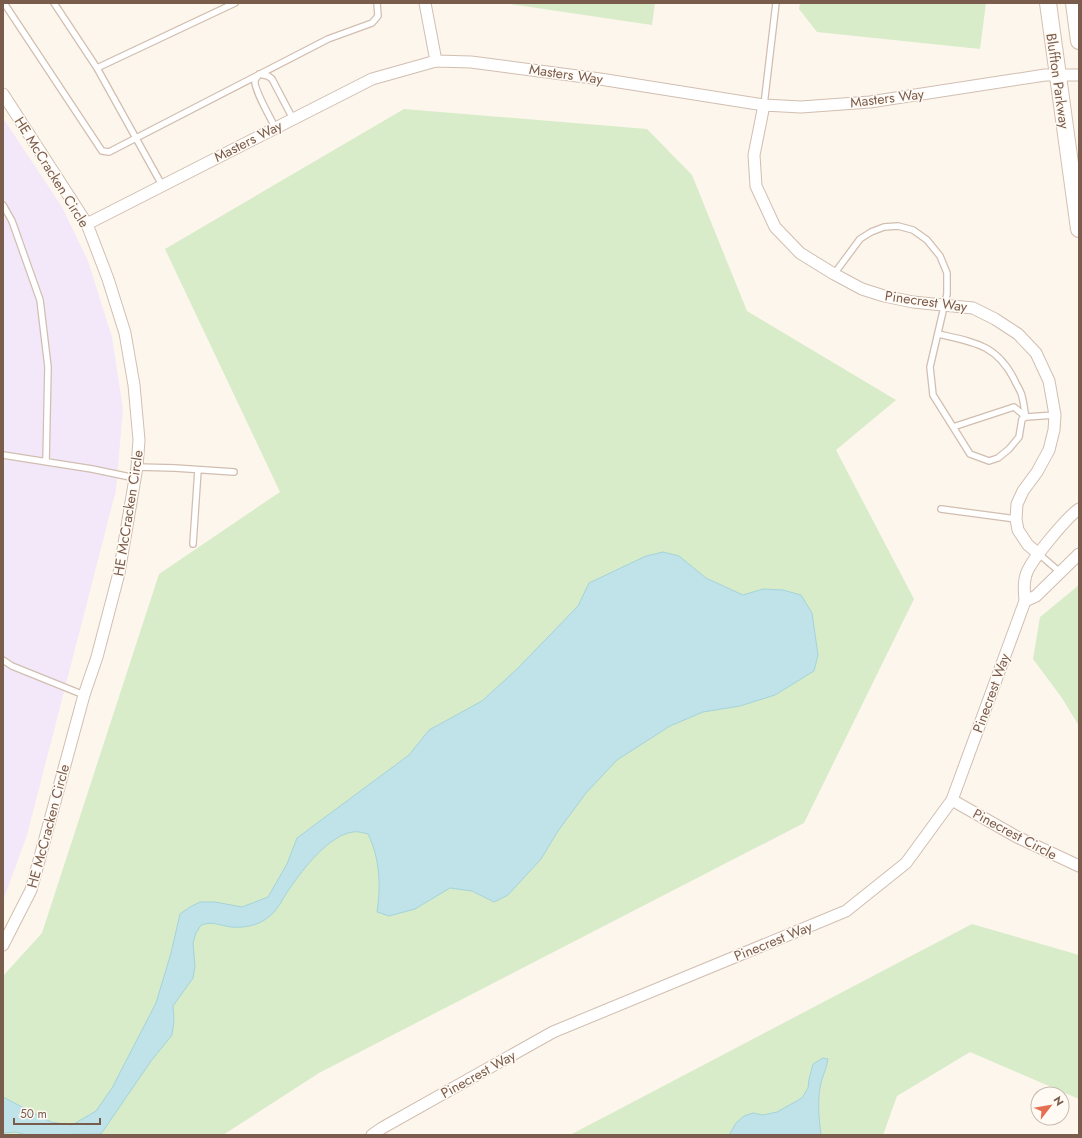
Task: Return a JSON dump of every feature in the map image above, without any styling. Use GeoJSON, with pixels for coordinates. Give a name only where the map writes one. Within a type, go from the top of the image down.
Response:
{"type":"FeatureCollection","features":[{"type":"Feature","properties":{"kind":"main road","name":"Bluffton Parkway"},"geometry":{"type":"LineString","coordinates":[[1048,3],[1079,229]]}},
{"type":"Feature","properties":{"kind":"main road","name":"Bluffton Parkway"},"geometry":{"type":"LineString","coordinates":[[1074,3],[1079,41]]}},
{"type":"Feature","properties":{"kind":"street"},"geometry":{"type":"LineString","coordinates":[[425,3],[436,61]]}},
{"type":"Feature","properties":{"kind":"street","name":"Masters Way"},"geometry":{"type":"LineString","coordinates":[[87,224],[275,127],[372,79],[436,61],[471,62],[600,79],[764,105],[802,107],[870,102],[1045,75],[1079,75]]}},
{"type":"Feature","properties":{"kind":"street","name":"HE McCracken Circle"},"geometry":{"type":"LineString","coordinates":[[3,94],[87,224],[108,279],[125,333],[134,385],[139,440],[136,472],[119,573],[97,657],[84,695],[31,890],[3,945]]}},
{"type":"Feature","properties":{"kind":"street","name":"Pinecrest Way"},"geometry":{"type":"LineString","coordinates":[[764,105],[754,155],[756,186],[775,227],[800,253],[862,289],[884,296],[913,302],[973,308],[995,319],[1018,334],[1036,354],[1049,381],[1055,415],[1054,430],[1048,450],[1037,472],[1023,491],[1017,504],[1016,519],[1018,530],[1028,545],[1039,554]]}},
{"type":"Feature","properties":{"kind":"street"},"geometry":{"type":"LineString","coordinates":[[1079,509],[1070,516],[1028,568],[1024,585],[1025,601],[1036,596],[1079,554]]}},
{"type":"Feature","properties":{"kind":"street","name":"Pinecrest Way"},"geometry":{"type":"LineString","coordinates":[[372,1135],[553,1032],[846,911],[906,863],[952,800],[1025,601]]}},
{"type":"Feature","properties":{"kind":"street","name":"Pinecrest Circle"},"geometry":{"type":"LineString","coordinates":[[952,800],[1017,838],[1079,866]]}},
{"type":"Feature","properties":{"kind":"lane"},"geometry":{"type":"LineString","coordinates":[[4,3],[102,152],[109,152],[135,137],[328,39],[372,23],[378,16],[377,3]]}},
{"type":"Feature","properties":{"kind":"lane"},"geometry":{"type":"LineString","coordinates":[[54,3],[97,68],[162,185]]}},
{"type":"Feature","properties":{"kind":"lane"},"geometry":{"type":"LineString","coordinates":[[97,68],[235,3]]}},
{"type":"Feature","properties":{"kind":"lane"},"geometry":{"type":"LineString","coordinates":[[764,105],[776,3]]}},
{"type":"Feature","properties":{"kind":"lane"},"geometry":{"type":"LineString","coordinates":[[259,74],[268,76],[272,79],[293,119]]}},
{"type":"Feature","properties":{"kind":"lane"},"geometry":{"type":"LineString","coordinates":[[259,74],[256,78],[255,84],[275,127]]}},
{"type":"Feature","properties":{"kind":"lane"},"geometry":{"type":"LineString","coordinates":[[3,205],[12,221],[40,300],[48,367],[46,462]]}},
{"type":"Feature","properties":{"kind":"lane"},"geometry":{"type":"LineString","coordinates":[[834,274],[860,239],[871,232],[884,227],[898,226],[913,230],[927,240],[940,256],[947,273],[947,294],[930,367],[933,394],[970,454],[989,461],[998,458],[1009,449],[1019,437],[1022,419],[1055,415]]}},
{"type":"Feature","properties":{"kind":"lane"},"geometry":{"type":"LineString","coordinates":[[938,334],[970,342],[989,349],[1000,358],[1009,369],[1021,393],[1026,418]]}},
{"type":"Feature","properties":{"kind":"lane"},"geometry":{"type":"LineString","coordinates":[[954,427],[1014,407],[1026,418]]}},
{"type":"Feature","properties":{"kind":"lane"},"geometry":{"type":"LineString","coordinates":[[3,455],[92,469],[136,472],[175,468],[234,472]]}},
{"type":"Feature","properties":{"kind":"lane"},"geometry":{"type":"LineString","coordinates":[[193,544],[198,470]]}},
{"type":"Feature","properties":{"kind":"lane"},"geometry":{"type":"LineString","coordinates":[[941,509],[1016,519]]}},
{"type":"Feature","properties":{"kind":"lane"},"geometry":{"type":"LineString","coordinates":[[1039,554],[1061,573]]}},
{"type":"Feature","properties":{"kind":"lane"},"geometry":{"type":"LineString","coordinates":[[3,660],[12,666],[84,695]]}},
{"type":"Feature","properties":{"kind":"shaded area"},"geometry":{"type":"Polygon","coordinates":[[[3,118],[62,207],[88,261],[112,337],[123,409],[116,490],[27,835],[3,901],[3,118]]]}},
{"type":"Feature","properties":{"kind":"green space"},"geometry":{"type":"Polygon","coordinates":[[[503,3],[655,3],[652,25],[503,3]]]}},
{"type":"Feature","properties":{"kind":"green space"},"geometry":{"type":"Polygon","coordinates":[[[800,3],[986,3],[980,49],[817,32],[799,9],[800,3]]]}},
{"type":"Feature","properties":{"kind":"green space"},"geometry":{"type":"Polygon","coordinates":[[[404,109],[647,129],[692,175],[747,311],[896,400],[836,450],[914,599],[804,823],[319,1073],[223,1135],[3,1135],[3,976],[42,933],[159,574],[280,492],[165,249],[404,109]]]}},
{"type":"Feature","properties":{"kind":"green space"},"geometry":{"type":"Polygon","coordinates":[[[1079,585],[1079,726],[1062,698],[1033,659],[1040,617],[1079,585]]]}},
{"type":"Feature","properties":{"kind":"green space"},"geometry":{"type":"Polygon","coordinates":[[[972,924],[1079,955],[1079,1099],[1070,1095],[1070,1086],[1049,1086],[970,1052],[897,1096],[883,1135],[570,1135],[972,924]]]}},
{"type":"Feature","properties":{"kind":"water"},"geometry":{"type":"Polygon","coordinates":[[[663,552],[679,556],[706,578],[743,595],[763,589],[783,590],[801,595],[812,613],[818,655],[814,671],[775,695],[740,706],[703,712],[670,726],[617,760],[586,793],[558,831],[541,859],[508,895],[494,902],[472,891],[450,888],[415,909],[389,916],[377,912],[379,882],[377,863],[368,834],[353,832],[344,834],[335,839],[309,863],[295,880],[277,909],[266,919],[254,925],[245,927],[231,927],[212,923],[201,925],[196,933],[193,943],[195,966],[193,978],[173,1006],[174,1021],[172,1035],[151,1061],[101,1134],[27,1135],[16,1132],[3,1133],[3,1097],[51,1122],[72,1125],[96,1111],[112,1088],[156,1003],[171,953],[180,914],[200,902],[215,902],[242,907],[268,897],[287,864],[297,838],[409,755],[429,730],[482,701],[517,669],[578,606],[589,583],[646,556],[663,552]]]}},
{"type":"Feature","properties":{"kind":"water"},"geometry":{"type":"Polygon","coordinates":[[[823,1058],[828,1059],[819,1096],[821,1135],[729,1135],[736,1123],[744,1116],[753,1113],[763,1115],[777,1112],[802,1098],[808,1088],[813,1064],[823,1058]]]}}]}
